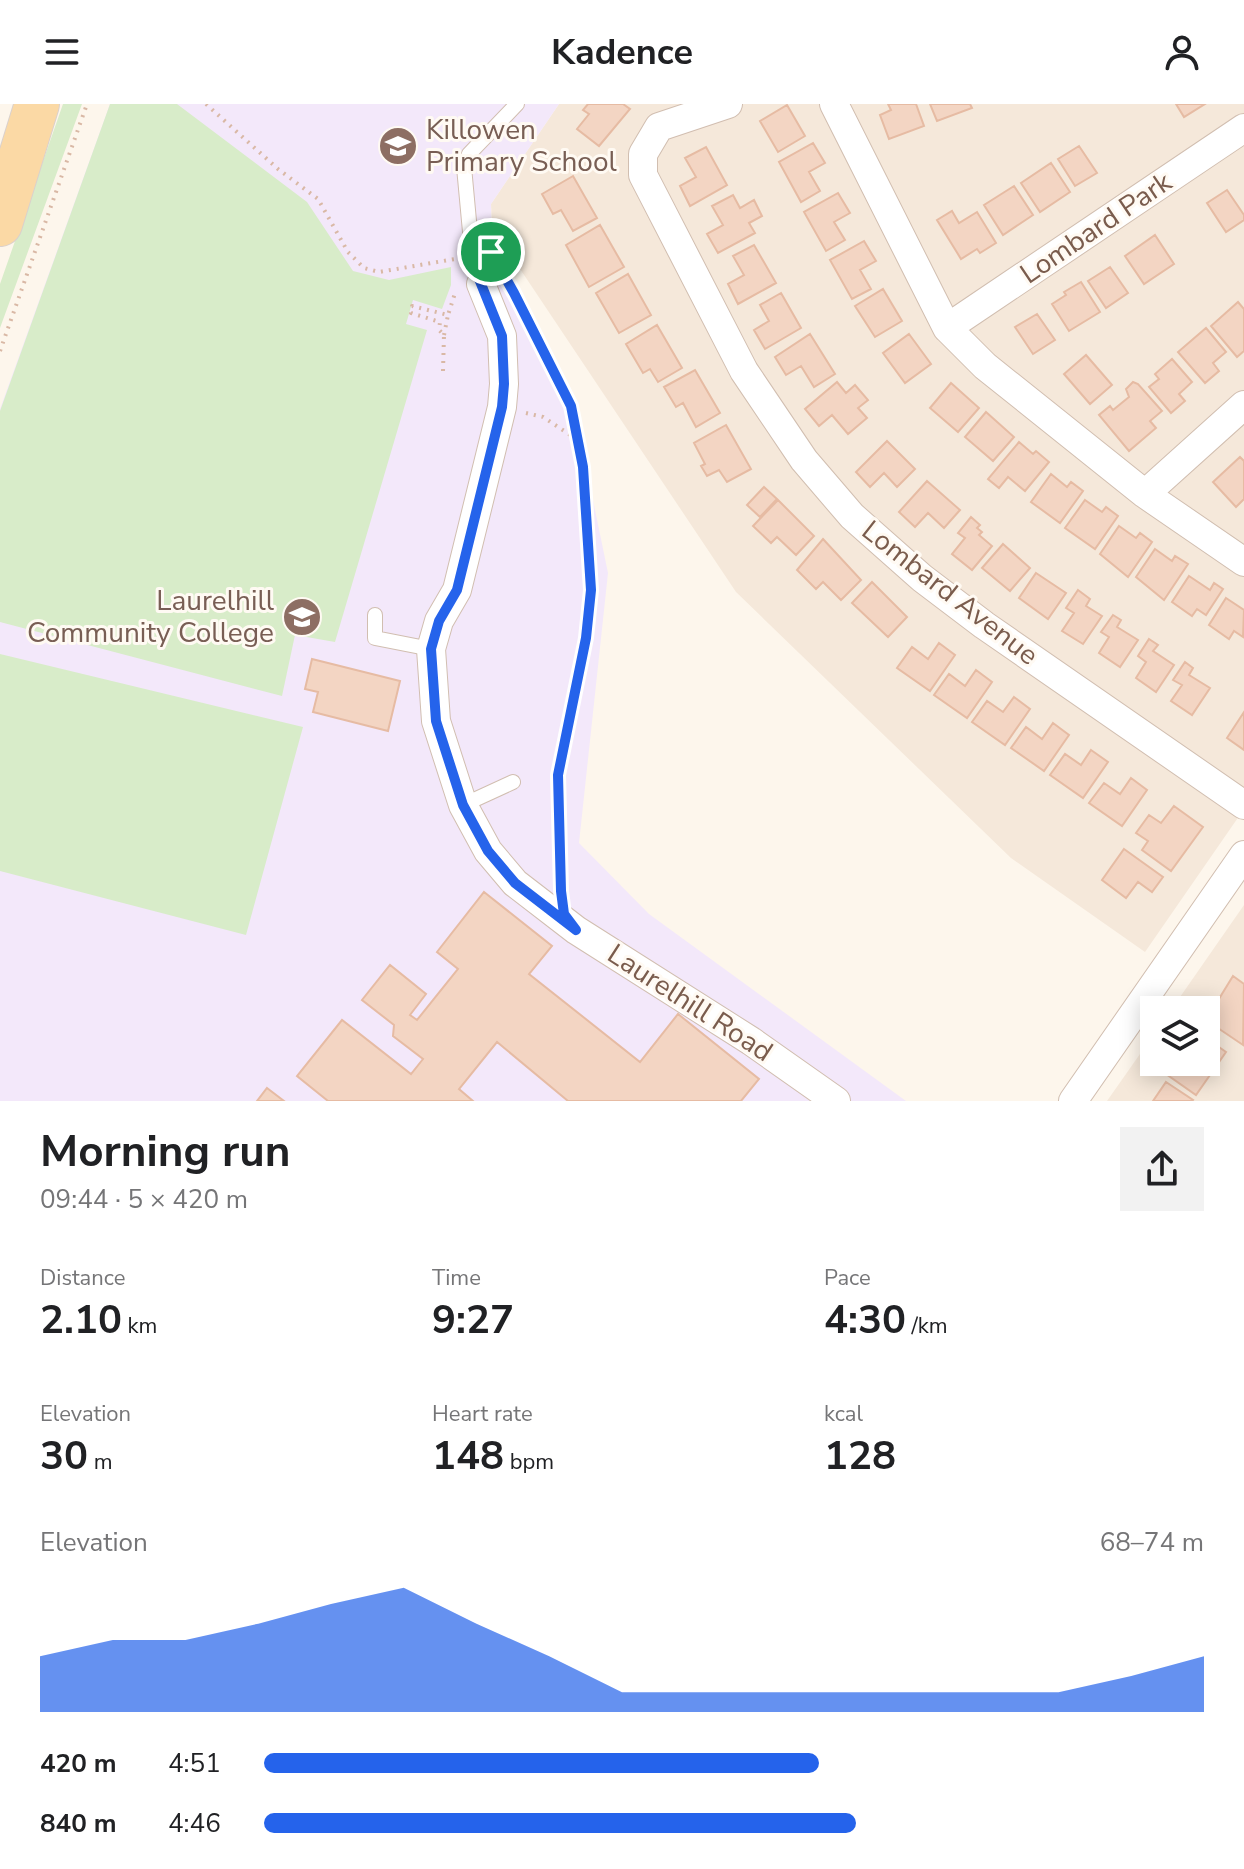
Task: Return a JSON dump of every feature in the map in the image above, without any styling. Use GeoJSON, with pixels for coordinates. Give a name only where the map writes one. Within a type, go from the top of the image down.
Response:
{"type":"FeatureCollection","features":[{"type":"Feature","properties":{"kind":"main road"},"geometry":{"type":"LineString","coordinates":[[0,224],[37,104]]}},
{"type":"Feature","properties":{"kind":"street","name":"Lombard Avenue"},"geometry":{"type":"LineString","coordinates":[[728,104],[659,127],[643,154],[643,175],[744,371],[804,460],[852,516],[922,578],[1244,805]]}},
{"type":"Feature","properties":{"kind":"street"},"geometry":{"type":"LineString","coordinates":[[834,104],[947,328],[985,366],[1145,494],[1244,562]]}},
{"type":"Feature","properties":{"kind":"street","name":"Lombard Park"},"geometry":{"type":"LineString","coordinates":[[947,328],[1244,128]]}},
{"type":"Feature","properties":{"kind":"street","name":"Laurelhill Road"},"geometry":{"type":"LineString","coordinates":[[464,281],[502,336],[504,384],[502,407],[457,590],[439,621],[431,649],[436,721],[463,805],[488,851],[515,883],[576,930],[751,1041],[836,1101]]}},
{"type":"Feature","properties":{"kind":"street"},"geometry":{"type":"LineString","coordinates":[[1145,494],[1244,405]]}},
{"type":"Feature","properties":{"kind":"street"},"geometry":{"type":"LineString","coordinates":[[1073,1101],[1244,855]]}},
{"type":"Feature","properties":{"kind":"lane"},"geometry":{"type":"LineString","coordinates":[[464,281],[472,254],[464,167],[469,154],[517,104]]}},
{"type":"Feature","properties":{"kind":"lane"},"geometry":{"type":"LineString","coordinates":[[375,615],[375,638],[431,649]]}},
{"type":"Feature","properties":{"kind":"lane"},"geometry":{"type":"LineString","coordinates":[[463,805],[513,782]]}},
{"type":"Feature","properties":{"kind":"path"},"geometry":{"type":"LineString","coordinates":[[0,351],[87,104]]}},
{"type":"Feature","properties":{"kind":"path"},"geometry":{"type":"LineString","coordinates":[[206,104],[278,169],[318,199],[348,252],[364,268],[379,272],[472,254]]}},
{"type":"Feature","properties":{"kind":"path"},"geometry":{"type":"LineString","coordinates":[[443,371],[448,315],[464,281],[455,259]]}},
{"type":"Feature","properties":{"kind":"path"},"geometry":{"type":"LineString","coordinates":[[514,293],[571,406],[583,467],[591,590],[586,638],[558,775],[561,891],[564,914],[576,930]]}},
{"type":"Feature","properties":{"kind":"path"},"geometry":{"type":"LineString","coordinates":[[444,335],[439,330],[440,322],[411,313],[412,306],[448,315]]}},
{"type":"Feature","properties":{"kind":"path"},"geometry":{"type":"LineString","coordinates":[[502,407],[543,417],[577,439]]}},
{"type":"Feature","properties":{"kind":"shaded area","name":"Laurelhill Community College"},"geometry":{"type":"Polygon","coordinates":[[[110,104],[559,104],[491,204],[492,247],[573,403],[608,573],[579,843],[649,914],[906,1101],[0,1101],[0,409],[110,104]]]}},
{"type":"Feature","properties":{"kind":"shaded area"},"geometry":{"type":"Polygon","coordinates":[[[559,104],[1244,104],[1244,809],[1145,952],[1011,858],[736,592],[492,227],[491,204],[559,104]]]}},
{"type":"Feature","properties":{"kind":"shaded area"},"geometry":{"type":"Polygon","coordinates":[[[1244,905],[1244,1101],[1107,1101],[1140,1054],[1140,1076],[1220,1076],[1220,996],[1181,996],[1244,905]]]}},
{"type":"Feature","properties":{"kind":"green space"},"geometry":{"type":"Polygon","coordinates":[[[63,104],[82,104],[0,328],[0,284],[63,104]]]}},
{"type":"Feature","properties":{"kind":"green space"},"geometry":{"type":"Polygon","coordinates":[[[110,104],[177,104],[307,202],[353,271],[389,280],[451,267],[451,285],[442,309],[413,300],[406,324],[427,330],[335,642],[295,635],[282,696],[0,622],[0,411],[110,104]]]}},
{"type":"Feature","properties":{"kind":"green space"},"geometry":{"type":"Polygon","coordinates":[[[0,654],[303,727],[246,935],[0,871],[0,654]]]}},
{"type":"Feature","properties":{"kind":"building"},"geometry":{"type":"Polygon","coordinates":[[[588,104],[623,104],[630,109],[599,146],[577,129],[589,114],[583,110],[588,104]]]}},
{"type":"Feature","properties":{"kind":"building"},"geometry":{"type":"Polygon","coordinates":[[[888,104],[916,104],[924,126],[889,139],[880,115],[891,110],[888,104]]]}},
{"type":"Feature","properties":{"kind":"building"},"geometry":{"type":"Polygon","coordinates":[[[930,104],[970,104],[972,108],[937,121],[930,104]]]}},
{"type":"Feature","properties":{"kind":"building"},"geometry":{"type":"Polygon","coordinates":[[[1176,104],[1205,104],[1184,117],[1176,104]]]}},
{"type":"Feature","properties":{"kind":"building"},"geometry":{"type":"Polygon","coordinates":[[[787,105],[805,136],[778,152],[760,121],[787,105]]]}},
{"type":"Feature","properties":{"kind":"building"},"geometry":{"type":"Polygon","coordinates":[[[813,143],[825,163],[809,172],[820,191],[801,202],[779,162],[813,143]]]}},
{"type":"Feature","properties":{"kind":"building"},"geometry":{"type":"Polygon","coordinates":[[[1079,146],[1097,173],[1075,186],[1058,159],[1079,146]]]}},
{"type":"Feature","properties":{"kind":"building"},"geometry":{"type":"Polygon","coordinates":[[[706,147],[727,185],[690,206],[680,186],[696,177],[685,158],[706,147]]]}},
{"type":"Feature","properties":{"kind":"building"},"geometry":{"type":"Polygon","coordinates":[[[1051,163],[1070,192],[1040,212],[1021,183],[1051,163]]]}},
{"type":"Feature","properties":{"kind":"building"},"geometry":{"type":"Polygon","coordinates":[[[573,176],[597,218],[573,231],[561,210],[553,214],[542,194],[573,176]]]}},
{"type":"Feature","properties":{"kind":"building"},"geometry":{"type":"Polygon","coordinates":[[[1014,186],[1033,215],[1003,235],[984,205],[1014,186]]]}},
{"type":"Feature","properties":{"kind":"building"},"geometry":{"type":"Polygon","coordinates":[[[1227,190],[1244,215],[1244,220],[1226,232],[1207,203],[1227,190]]]}},
{"type":"Feature","properties":{"kind":"building"},"geometry":{"type":"Polygon","coordinates":[[[838,193],[850,213],[834,222],[845,240],[826,251],[804,212],[838,193]]]}},
{"type":"Feature","properties":{"kind":"building"},"geometry":{"type":"Polygon","coordinates":[[[733,195],[740,208],[754,200],[762,216],[749,223],[755,233],[718,253],[707,234],[723,225],[712,206],[733,195]]]}},
{"type":"Feature","properties":{"kind":"building"},"geometry":{"type":"Polygon","coordinates":[[[952,211],[959,223],[977,212],[996,243],[980,253],[977,249],[961,259],[937,220],[952,211]]]}},
{"type":"Feature","properties":{"kind":"building"},"geometry":{"type":"Polygon","coordinates":[[[600,225],[624,267],[589,287],[566,245],[600,225]]]}},
{"type":"Feature","properties":{"kind":"building"},"geometry":{"type":"Polygon","coordinates":[[[1155,235],[1174,264],[1144,284],[1125,256],[1155,235]]]}},
{"type":"Feature","properties":{"kind":"building"},"geometry":{"type":"Polygon","coordinates":[[[864,241],[876,261],[860,270],[871,289],[852,299],[830,260],[864,241]]]}},
{"type":"Feature","properties":{"kind":"building"},"geometry":{"type":"Polygon","coordinates":[[[754,245],[776,283],[738,304],[728,284],[744,275],[733,256],[754,245]]]}},
{"type":"Feature","properties":{"kind":"building"},"geometry":{"type":"Polygon","coordinates":[[[1110,267],[1128,293],[1106,308],[1088,281],[1110,267]]]}},
{"type":"Feature","properties":{"kind":"building"},"geometry":{"type":"Polygon","coordinates":[[[628,274],[651,315],[619,333],[596,293],[628,274]]]}},
{"type":"Feature","properties":{"kind":"building"},"geometry":{"type":"Polygon","coordinates":[[[1081,282],[1100,312],[1069,331],[1052,304],[1081,282]]]}},
{"type":"Feature","properties":{"kind":"building"},"geometry":{"type":"Polygon","coordinates":[[[883,289],[902,321],[875,337],[855,306],[883,289]]]}},
{"type":"Feature","properties":{"kind":"building"},"geometry":{"type":"Polygon","coordinates":[[[781,293],[801,328],[765,349],[754,330],[769,321],[760,305],[781,293]]]}},
{"type":"Feature","properties":{"kind":"building"},"geometry":{"type":"Polygon","coordinates":[[[1238,302],[1244,309],[1244,351],[1237,357],[1211,326],[1238,302]]]}},
{"type":"Feature","properties":{"kind":"building"},"geometry":{"type":"Polygon","coordinates":[[[1037,314],[1055,340],[1033,354],[1015,327],[1037,314]]]}},
{"type":"Feature","properties":{"kind":"building"},"geometry":{"type":"Polygon","coordinates":[[[657,325],[682,368],[658,382],[650,369],[643,373],[626,344],[657,325]]]}},
{"type":"Feature","properties":{"kind":"building"},"geometry":{"type":"Polygon","coordinates":[[[1206,328],[1226,352],[1213,363],[1219,371],[1205,383],[1178,352],[1206,328]]]}},
{"type":"Feature","properties":{"kind":"building"},"geometry":{"type":"Polygon","coordinates":[[[810,334],[835,374],[814,387],[801,366],[786,375],[775,357],[810,334]]]}},
{"type":"Feature","properties":{"kind":"building"},"geometry":{"type":"Polygon","coordinates":[[[909,334],[931,364],[905,383],[883,353],[909,334]]]}},
{"type":"Feature","properties":{"kind":"building"},"geometry":{"type":"Polygon","coordinates":[[[1086,355],[1112,385],[1090,404],[1064,374],[1086,355]]]}},
{"type":"Feature","properties":{"kind":"building"},"geometry":{"type":"Polygon","coordinates":[[[1172,359],[1192,382],[1179,394],[1185,401],[1171,413],[1149,387],[1159,379],[1155,374],[1172,359]]]}},
{"type":"Feature","properties":{"kind":"building"},"geometry":{"type":"Polygon","coordinates":[[[695,370],[720,413],[696,427],[683,403],[676,407],[664,387],[695,370]]]}},
{"type":"Feature","properties":{"kind":"building"},"geometry":{"type":"Polygon","coordinates":[[[837,382],[846,393],[855,385],[868,400],[858,408],[867,418],[848,434],[832,415],[819,426],[805,409],[837,382]]]}},
{"type":"Feature","properties":{"kind":"building"},"geometry":{"type":"Polygon","coordinates":[[[1133,382],[1162,411],[1150,421],[1156,428],[1129,451],[1099,415],[1110,406],[1113,410],[1129,397],[1126,389],[1133,382]]]}},
{"type":"Feature","properties":{"kind":"building"},"geometry":{"type":"Polygon","coordinates":[[[951,383],[979,408],[958,432],[930,408],[951,383]]]}},
{"type":"Feature","properties":{"kind":"building"},"geometry":{"type":"Polygon","coordinates":[[[986,412],[1014,437],[993,461],[965,437],[986,412]]]}},
{"type":"Feature","properties":{"kind":"building"},"geometry":{"type":"Polygon","coordinates":[[[726,425],[751,469],[727,482],[719,470],[707,476],[701,466],[705,464],[694,443],[726,425]]]}},
{"type":"Feature","properties":{"kind":"building"},"geometry":{"type":"Polygon","coordinates":[[[887,441],[915,469],[897,487],[884,473],[870,487],[856,472],[887,441]]]}},
{"type":"Feature","properties":{"kind":"building"},"geometry":{"type":"Polygon","coordinates":[[[1019,442],[1049,462],[1025,491],[1008,477],[999,488],[988,479],[1019,442]]]}},
{"type":"Feature","properties":{"kind":"building"},"geometry":{"type":"Polygon","coordinates":[[[1240,457],[1244,461],[1244,499],[1236,507],[1213,482],[1240,457]]]}},
{"type":"Feature","properties":{"kind":"building"},"geometry":{"type":"Polygon","coordinates":[[[1051,474],[1067,487],[1071,482],[1083,491],[1060,523],[1031,502],[1051,474]]]}},
{"type":"Feature","properties":{"kind":"building"},"geometry":{"type":"Polygon","coordinates":[[[927,481],[960,510],[944,528],[928,513],[915,527],[899,512],[927,481]]]}},
{"type":"Feature","properties":{"kind":"building"},"geometry":{"type":"Polygon","coordinates":[[[764,487],[777,499],[760,517],[747,505],[764,487]]]}},
{"type":"Feature","properties":{"kind":"building"},"geometry":{"type":"Polygon","coordinates":[[[778,500],[814,536],[796,555],[777,537],[771,543],[753,526],[778,500]]]}},
{"type":"Feature","properties":{"kind":"building"},"geometry":{"type":"Polygon","coordinates":[[[1085,500],[1102,512],[1106,507],[1118,516],[1095,549],[1065,528],[1085,500]]]}},
{"type":"Feature","properties":{"kind":"building"},"geometry":{"type":"Polygon","coordinates":[[[971,517],[980,525],[977,528],[982,532],[979,535],[992,546],[972,570],[952,554],[965,538],[958,533],[971,517]]]}},
{"type":"Feature","properties":{"kind":"building"},"geometry":{"type":"Polygon","coordinates":[[[1119,526],[1136,538],[1140,533],[1152,542],[1128,577],[1100,554],[1119,526]]]}},
{"type":"Feature","properties":{"kind":"building"},"geometry":{"type":"Polygon","coordinates":[[[823,539],[861,580],[841,600],[823,582],[816,589],[797,570],[823,539]]]}},
{"type":"Feature","properties":{"kind":"building"},"geometry":{"type":"Polygon","coordinates":[[[1003,544],[1030,568],[1010,591],[982,568],[1003,544]]]}},
{"type":"Feature","properties":{"kind":"building"},"geometry":{"type":"Polygon","coordinates":[[[1155,549],[1172,561],[1175,556],[1188,564],[1164,600],[1136,577],[1155,549]]]}},
{"type":"Feature","properties":{"kind":"building"},"geometry":{"type":"Polygon","coordinates":[[[1036,573],[1066,593],[1048,619],[1019,598],[1036,573]]]}},
{"type":"Feature","properties":{"kind":"building"},"geometry":{"type":"Polygon","coordinates":[[[1189,576],[1210,590],[1214,583],[1223,589],[1206,615],[1197,609],[1192,616],[1172,602],[1189,576]]]}},
{"type":"Feature","properties":{"kind":"building"},"geometry":{"type":"Polygon","coordinates":[[[872,582],[907,617],[888,637],[852,603],[872,582]]]}},
{"type":"Feature","properties":{"kind":"building"},"geometry":{"type":"Polygon","coordinates":[[[1078,590],[1090,599],[1086,606],[1102,616],[1083,644],[1062,631],[1074,613],[1066,608],[1078,590]]]}},
{"type":"Feature","properties":{"kind":"building"},"geometry":{"type":"Polygon","coordinates":[[[1226,598],[1244,610],[1243,637],[1234,631],[1229,639],[1209,625],[1226,598]]]}},
{"type":"Feature","properties":{"kind":"building"},"geometry":{"type":"Polygon","coordinates":[[[1113,615],[1121,620],[1117,627],[1138,640],[1120,667],[1099,653],[1109,637],[1101,632],[1113,615]]]}},
{"type":"Feature","properties":{"kind":"building"},"geometry":{"type":"Polygon","coordinates":[[[1149,639],[1158,645],[1153,651],[1174,665],[1156,692],[1136,678],[1146,662],[1138,656],[1149,639]]]}},
{"type":"Feature","properties":{"kind":"building"},"geometry":{"type":"Polygon","coordinates":[[[939,643],[955,655],[930,691],[897,668],[912,647],[928,659],[939,643]]]}},
{"type":"Feature","properties":{"kind":"building"},"geometry":{"type":"Polygon","coordinates":[[[312,659],[400,681],[388,731],[313,712],[318,692],[305,689],[312,659]]]}},
{"type":"Feature","properties":{"kind":"building"},"geometry":{"type":"Polygon","coordinates":[[[1185,662],[1193,668],[1189,675],[1210,688],[1192,715],[1171,701],[1182,685],[1173,680],[1185,662]]]}},
{"type":"Feature","properties":{"kind":"building"},"geometry":{"type":"Polygon","coordinates":[[[976,670],[992,682],[967,718],[934,695],[949,674],[965,686],[976,670]]]}},
{"type":"Feature","properties":{"kind":"building"},"geometry":{"type":"Polygon","coordinates":[[[1014,697],[1030,709],[1005,745],[972,722],[987,701],[1003,712],[1014,697]]]}},
{"type":"Feature","properties":{"kind":"building"},"geometry":{"type":"Polygon","coordinates":[[[1244,712],[1244,750],[1227,738],[1244,712]]]}},
{"type":"Feature","properties":{"kind":"building"},"geometry":{"type":"Polygon","coordinates":[[[1053,723],[1069,735],[1044,771],[1011,748],[1026,727],[1042,739],[1053,723]]]}},
{"type":"Feature","properties":{"kind":"building"},"geometry":{"type":"Polygon","coordinates":[[[1091,750],[1108,762],[1083,798],[1050,775],[1065,754],[1081,765],[1091,750]]]}},
{"type":"Feature","properties":{"kind":"building"},"geometry":{"type":"Polygon","coordinates":[[[1131,778],[1147,790],[1122,826],[1089,803],[1104,783],[1120,794],[1131,778]]]}},
{"type":"Feature","properties":{"kind":"building"},"geometry":{"type":"Polygon","coordinates":[[[1174,806],[1203,827],[1171,871],[1142,850],[1148,841],[1136,833],[1149,815],[1161,823],[1174,806]]]}},
{"type":"Feature","properties":{"kind":"building"},"geometry":{"type":"Polygon","coordinates":[[[1124,849],[1163,877],[1152,892],[1138,882],[1126,898],[1102,880],[1124,849]]]}},
{"type":"Feature","properties":{"kind":"building"},"geometry":{"type":"Polygon","coordinates":[[[484,892],[552,946],[529,974],[640,1062],[678,1014],[759,1079],[741,1101],[568,1101],[497,1042],[459,1089],[473,1101],[328,1101],[297,1076],[342,1020],[411,1074],[423,1059],[393,1036],[394,1025],[362,1000],[390,965],[426,994],[410,1015],[417,1020],[458,969],[437,952],[484,892]]]}},
{"type":"Feature","properties":{"kind":"building"},"geometry":{"type":"Polygon","coordinates":[[[1233,976],[1244,984],[1243,1045],[1220,1029],[1220,997],[1233,976]]]}},
{"type":"Feature","properties":{"kind":"building"},"geometry":{"type":"Polygon","coordinates":[[[1169,1076],[1209,1076],[1196,1095],[1169,1076]]]}},
{"type":"Feature","properties":{"kind":"building"},"geometry":{"type":"Polygon","coordinates":[[[1166,1082],[1193,1100],[1153,1101],[1166,1082]]]}},
{"type":"Feature","properties":{"kind":"building"},"geometry":{"type":"Polygon","coordinates":[[[267,1088],[284,1101],[257,1101],[267,1088]]]}},
{"type":"Feature","properties":{"kind":"place","name":"Killowen Primary School"},"geometry":{"type":"Point","coordinates":[398,146]}},
{"type":"Feature","properties":{"kind":"place","name":"Laurelhill Community College"},"geometry":{"type":"Point","coordinates":[302,617]}},
{"type":"Feature","properties":{"kind":"route"},"geometry":{"type":"LineString","coordinates":[[491,252],[571,406],[583,467],[591,590],[586,638],[558,775],[561,891],[564,914],[576,930],[515,883],[488,851],[463,805],[436,721],[431,649],[439,621],[457,590],[502,407],[502,336],[473,264],[472,254],[491,252]]}}]}
